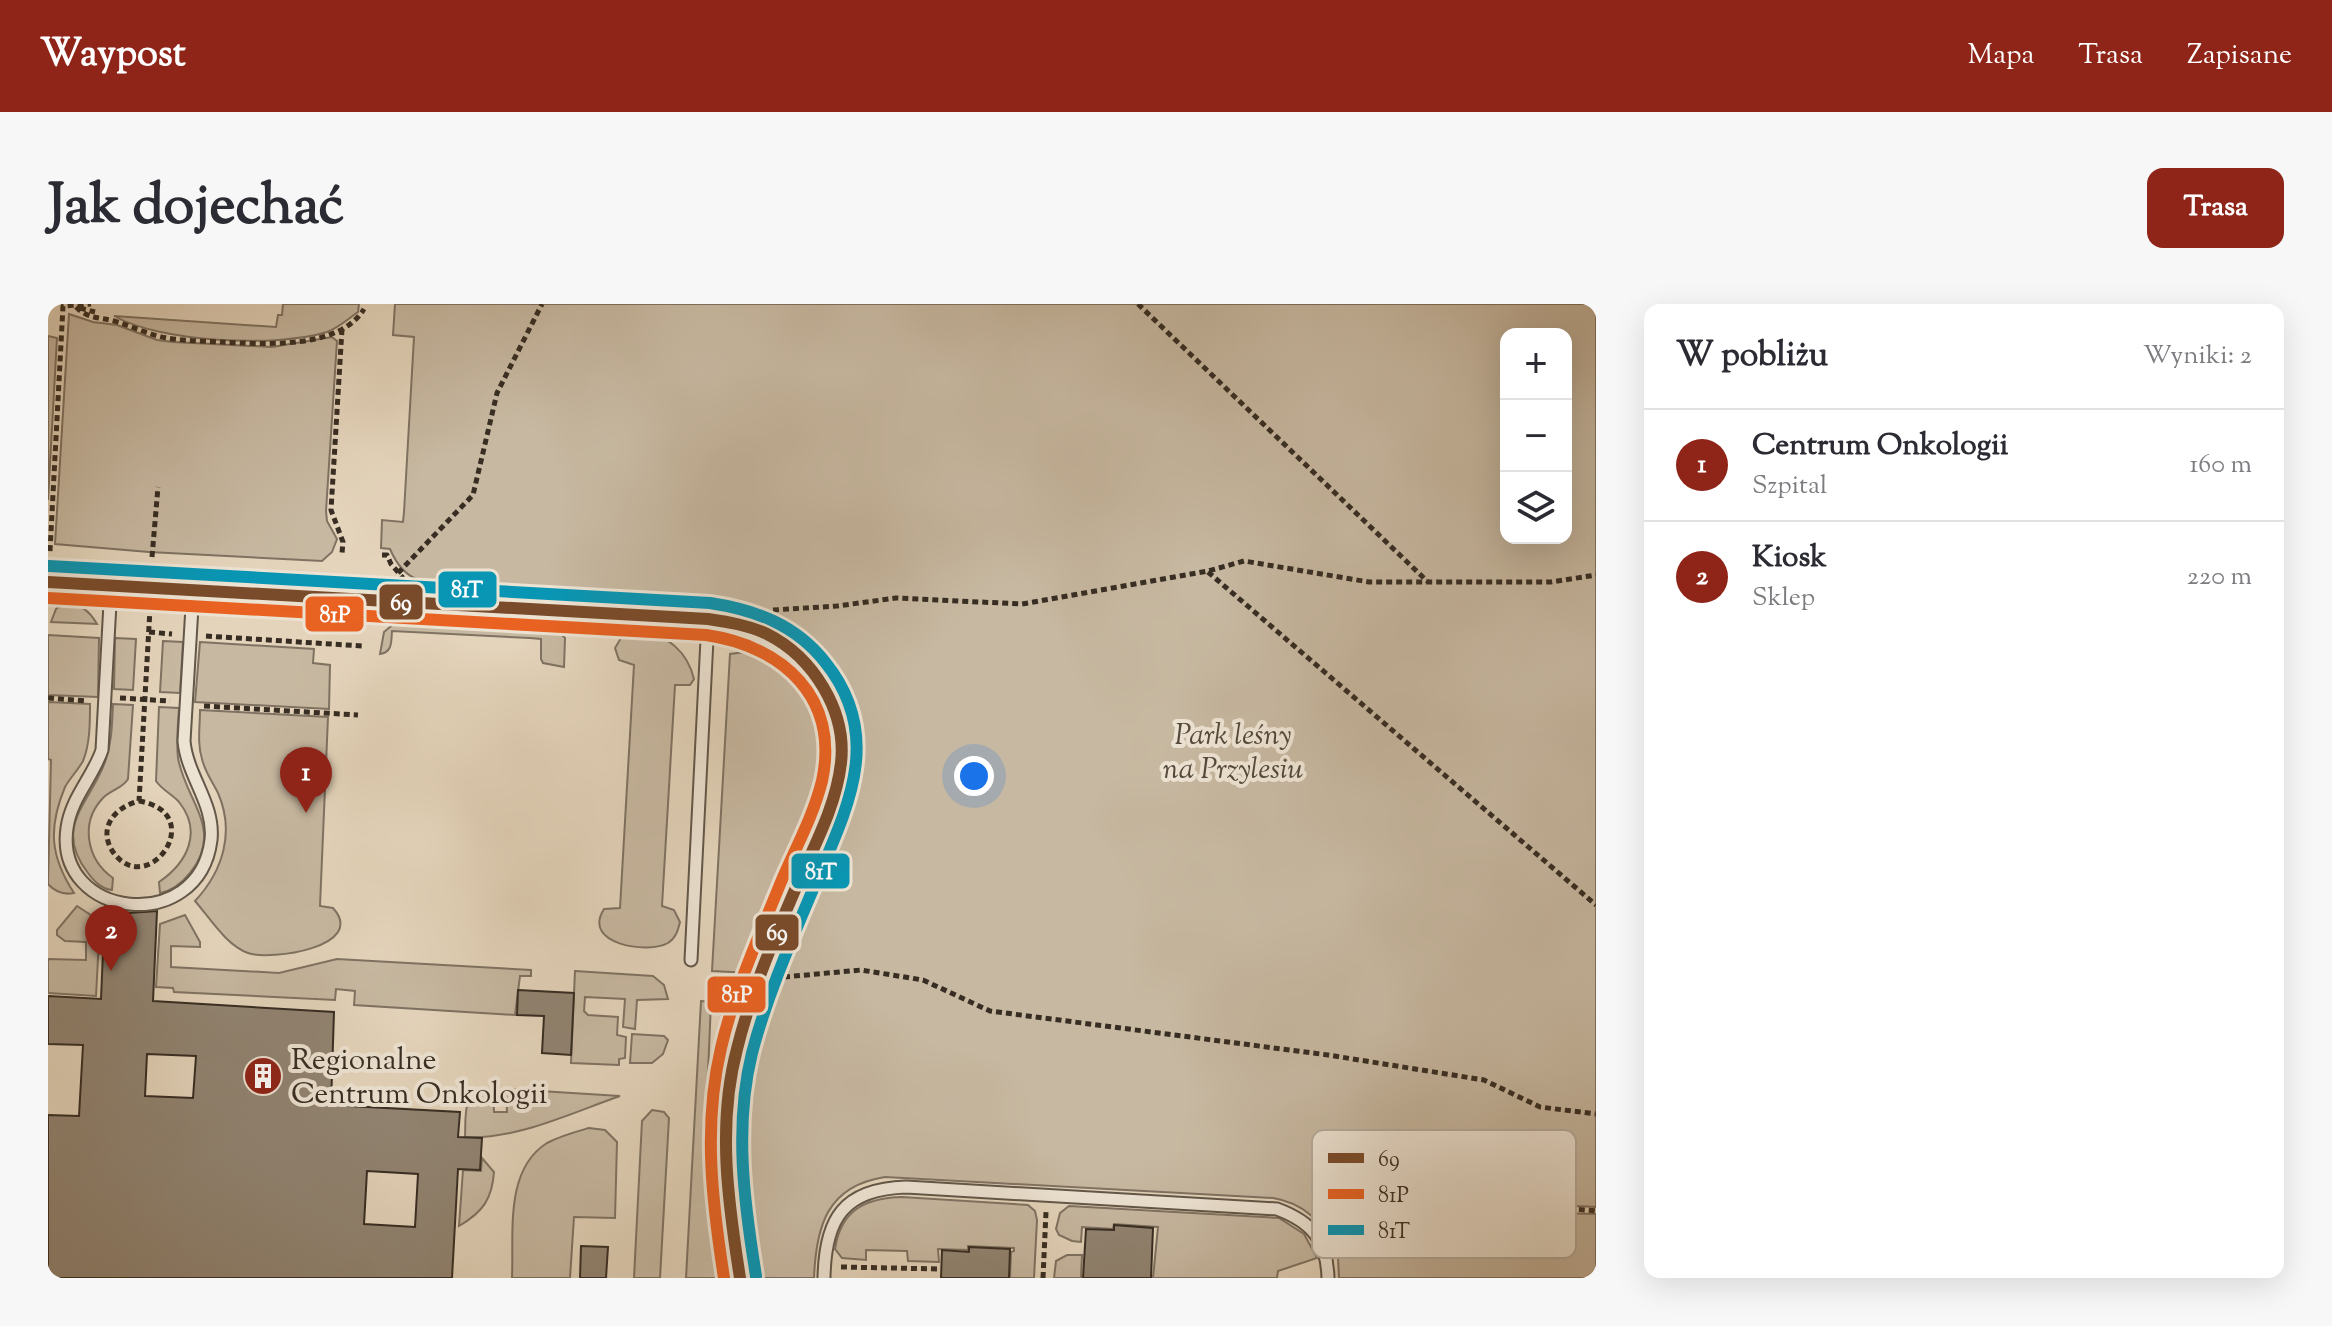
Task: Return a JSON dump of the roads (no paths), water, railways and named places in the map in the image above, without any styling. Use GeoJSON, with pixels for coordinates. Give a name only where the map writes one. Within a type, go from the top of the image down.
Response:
{"type":"FeatureCollection","features":[{"type":"Feature","properties":{"kind":"street"},"geometry":{"type":"LineString","coordinates":[[48,582],[708,619],[743,625],[771,636],[806,662],[833,704],[842,740],[839,780],[737,1050],[727,1132],[731,1209],[740,1278]]}},
{"type":"Feature","properties":{"kind":"lane"},"geometry":{"type":"LineString","coordinates":[[111,585],[102,750],[98,763],[73,805],[67,827],[67,848],[75,868],[89,887],[113,901],[137,905],[157,903],[185,889],[201,870],[209,850],[209,812],[185,754],[193,590]]}},
{"type":"Feature","properties":{"kind":"lane"},"geometry":{"type":"LineString","coordinates":[[691,960],[708,619]]}},
{"type":"Feature","properties":{"kind":"lane"},"geometry":{"type":"LineString","coordinates":[[824,1272],[828,1236],[838,1215],[852,1199],[874,1190],[906,1187],[1277,1209],[1296,1216],[1312,1229]]}},
{"type":"Feature","properties":{"kind":"lane"},"geometry":{"type":"LineString","coordinates":[[1327,1258],[1328,1278]]}},
{"type":"Feature","properties":{"kind":"place","name":"Centrum Onkologii"},"geometry":{"type":"Point","coordinates":[306,813]}},
{"type":"Feature","properties":{"kind":"place","name":"Kiosk"},"geometry":{"type":"Point","coordinates":[111,971]}},
{"type":"Feature","properties":{"kind":"place","name":"Regionalne Centrum Onkologii"},"geometry":{"type":"Point","coordinates":[263,1076]}},
{"type":"Feature","properties":{"kind":"park label","name":"Park leśny na Przylesiu"},"geometry":{"type":"Point","coordinates":[1233,751]}}]}
